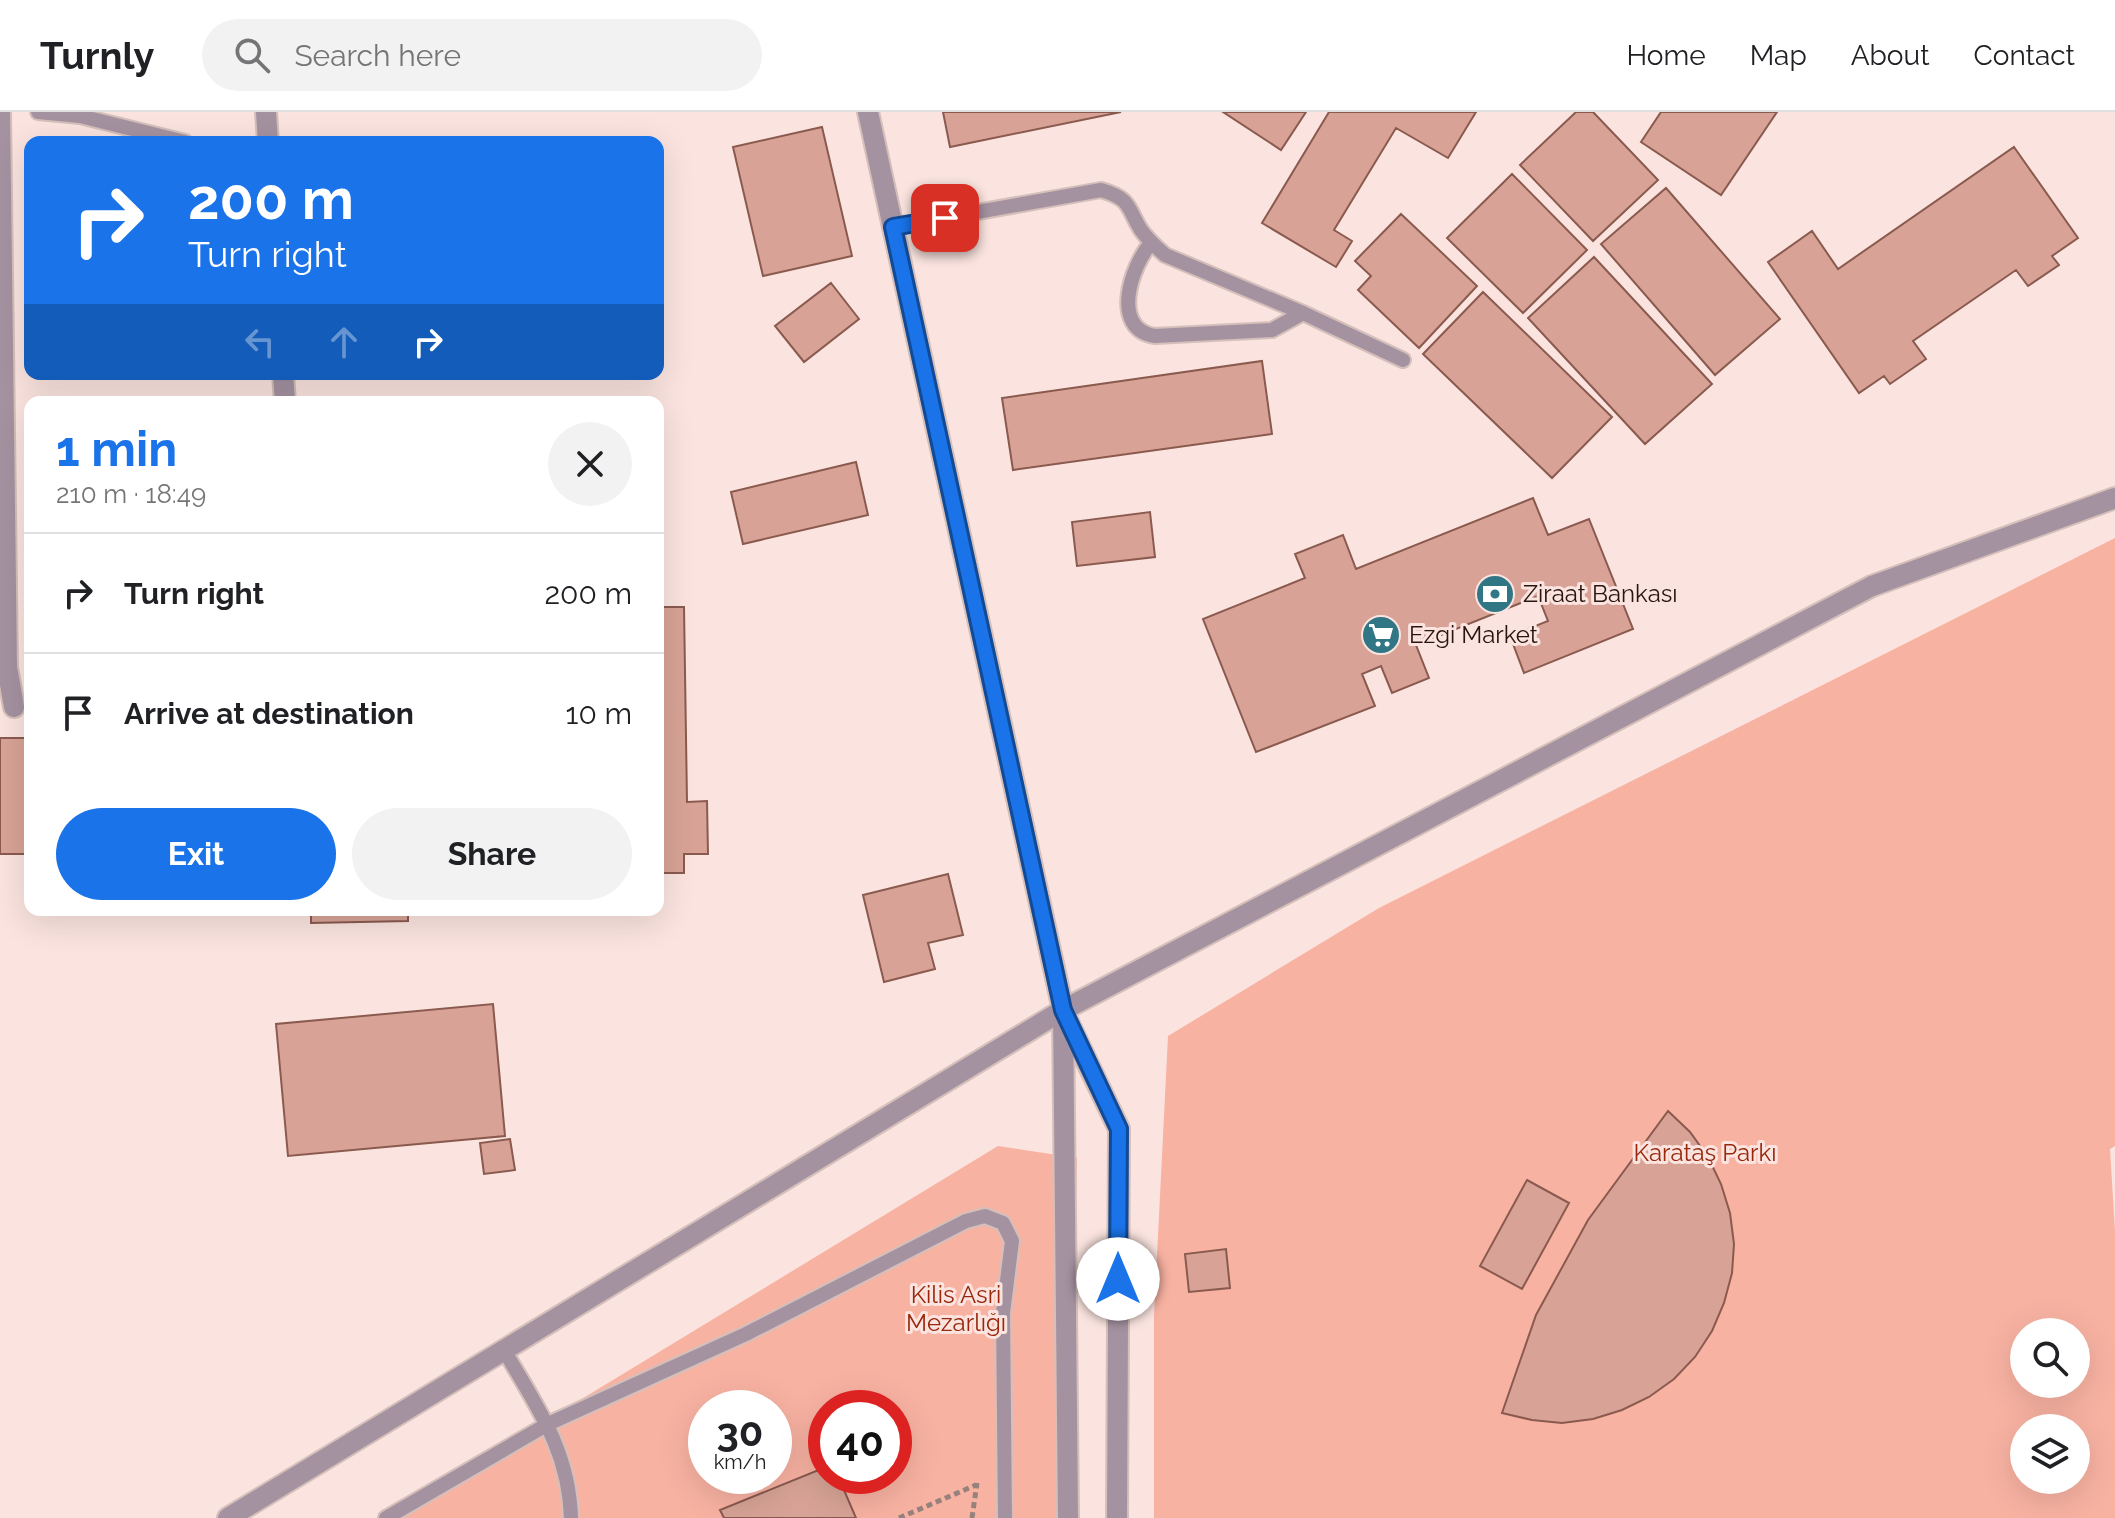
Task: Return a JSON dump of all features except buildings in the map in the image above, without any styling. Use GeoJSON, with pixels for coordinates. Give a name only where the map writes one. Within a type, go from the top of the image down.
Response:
{"type":"FeatureCollection","features":[{"type":"Feature","properties":{"kind":"street"},"geometry":{"type":"LineString","coordinates":[[0,112],[7,667],[15,706]]}},
{"type":"Feature","properties":{"kind":"street"},"geometry":{"type":"LineString","coordinates":[[266,112],[268,136]]}},
{"type":"Feature","properties":{"kind":"street"},"geometry":{"type":"LineString","coordinates":[[868,112],[1063,1010],[1068,1518]]}},
{"type":"Feature","properties":{"kind":"street"},"geometry":{"type":"LineString","coordinates":[[228,1518],[1063,1010],[1872,586],[2115,498]]}},
{"type":"Feature","properties":{"kind":"street"},"geometry":{"type":"LineString","coordinates":[[1063,1010],[1119,1129],[1117,1518]]}},
{"type":"Feature","properties":{"kind":"lane"},"geometry":{"type":"LineString","coordinates":[[38,112],[80,116],[161,136]]}},
{"type":"Feature","properties":{"kind":"lane"},"geometry":{"type":"LineString","coordinates":[[893,227],[1101,190],[1123,200],[1132,209],[1139,227],[1165,255],[1303,313],[1403,360]]}},
{"type":"Feature","properties":{"kind":"lane"},"geometry":{"type":"LineString","coordinates":[[1151,243],[1136,262],[1128,294],[1133,323],[1144,334],[1272,330],[1303,313]]}},
{"type":"Feature","properties":{"kind":"lane"},"geometry":{"type":"LineString","coordinates":[[386,1518],[548,1424],[746,1334],[966,1221],[985,1216],[1003,1223],[1012,1241],[1003,1313],[1005,1518]]}},
{"type":"Feature","properties":{"kind":"lane"},"geometry":{"type":"LineString","coordinates":[[504,1350],[548,1424],[566,1473],[571,1518]]}},
{"type":"Feature","properties":{"kind":"path"},"geometry":{"type":"LineString","coordinates":[[972,1518],[978,1469]]}},
{"type":"Feature","properties":{"kind":"path"},"geometry":{"type":"LineString","coordinates":[[899,1518],[977,1485]]}},
{"type":"Feature","properties":{"kind":"green space","name":"Karataş Parkı"},"geometry":{"type":"Polygon","coordinates":[[[2115,538],[2115,1146],[2110,1149],[2115,1231],[2115,1518],[1154,1518],[1154,1316],[1168,1036],[1379,908],[2115,538]]]}},
{"type":"Feature","properties":{"kind":"green space","name":"Kilis Asri Mezarlığı"},"geometry":{"type":"Polygon","coordinates":[[[998,1146],[1077,1158],[1070,1518],[386,1518],[998,1146]]]}},
{"type":"Feature","properties":{"kind":"place","name":"Ziraat Bankası"},"geometry":{"type":"Point","coordinates":[1495,594]}},
{"type":"Feature","properties":{"kind":"place","name":"Ezgi Market"},"geometry":{"type":"Point","coordinates":[1381,635]}},
{"type":"Feature","properties":{"kind":"route"},"geometry":{"type":"LineString","coordinates":[[945,218],[893,227],[1063,1010],[1119,1129],[1118,1279]]}}]}
